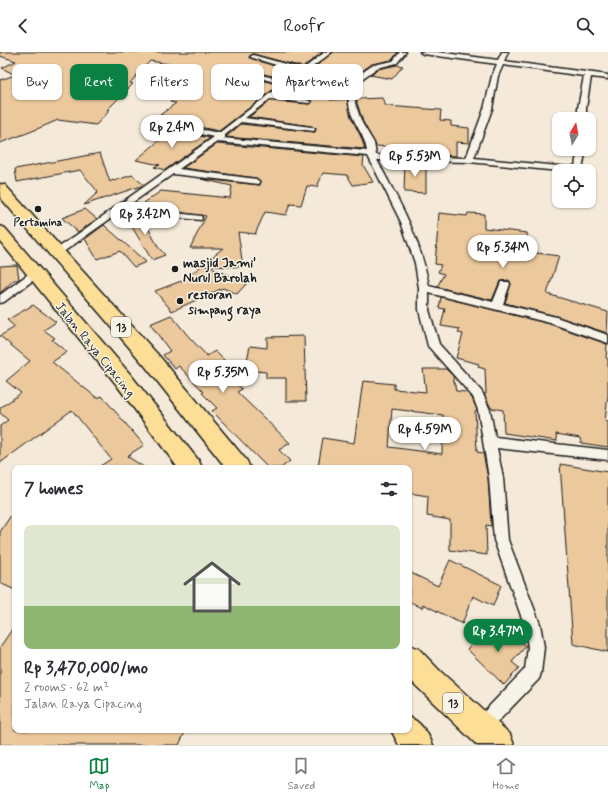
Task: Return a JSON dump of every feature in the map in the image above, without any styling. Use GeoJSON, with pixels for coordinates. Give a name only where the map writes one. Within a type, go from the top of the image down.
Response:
{"type":"FeatureCollection","features":[{"type":"Feature","properties":{"kind":"highway","name":"13"},"geometry":{"type":"LineString","coordinates":[[0,188],[153,362],[237,465]]}},
{"type":"Feature","properties":{"kind":"highway","name":"Jalan Raya Cipacing"},"geometry":{"type":"LineString","coordinates":[[0,230],[123,379],[189,465]]}},
{"type":"Feature","properties":{"kind":"highway","name":"13"},"geometry":{"type":"LineString","coordinates":[[412,662],[490,737]]}},
{"type":"Feature","properties":{"kind":"highway"},"geometry":{"type":"LineString","coordinates":[[408,733],[418,745]]}},
{"type":"Feature","properties":{"kind":"street"},"geometry":{"type":"LineString","coordinates":[[313,64],[329,52]]}},
{"type":"Feature","properties":{"kind":"street"},"geometry":{"type":"LineString","coordinates":[[363,74],[375,66],[395,62],[403,52]]}},
{"type":"Feature","properties":{"kind":"street"},"geometry":{"type":"LineString","coordinates":[[423,52],[608,77]]}},
{"type":"Feature","properties":{"kind":"street"},"geometry":{"type":"LineString","coordinates":[[469,160],[488,109],[495,76],[505,52]]}},
{"type":"Feature","properties":{"kind":"street"},"geometry":{"type":"LineString","coordinates":[[253,57],[276,64]]}},
{"type":"Feature","properties":{"kind":"street"},"geometry":{"type":"LineString","coordinates":[[582,112],[588,74]]}},
{"type":"Feature","properties":{"kind":"street"},"geometry":{"type":"LineString","coordinates":[[56,253],[91,230],[125,203],[218,138],[272,95]]}},
{"type":"Feature","properties":{"kind":"street"},"geometry":{"type":"LineString","coordinates":[[269,97],[307,102]]}},
{"type":"Feature","properties":{"kind":"street"},"geometry":{"type":"LineString","coordinates":[[351,100],[355,117],[370,143],[371,155],[406,222],[420,263],[424,288],[424,310],[434,346],[478,395],[487,421],[496,478],[502,540],[532,624],[536,647],[533,672],[490,737]]}},
{"type":"Feature","properties":{"kind":"street"},"geometry":{"type":"LineString","coordinates":[[240,120],[311,129]]}},
{"type":"Feature","properties":{"kind":"street"},"geometry":{"type":"LineString","coordinates":[[166,124],[218,138],[371,155],[469,160],[570,170],[580,167],[581,156]]}},
{"type":"Feature","properties":{"kind":"street"},"geometry":{"type":"LineString","coordinates":[[172,171],[256,182]]}},
{"type":"Feature","properties":{"kind":"street"},"geometry":{"type":"LineString","coordinates":[[125,203],[149,212],[198,218]]}},
{"type":"Feature","properties":{"kind":"street"},"geometry":{"type":"LineString","coordinates":[[0,300],[35,274]]}},
{"type":"Feature","properties":{"kind":"street"},"geometry":{"type":"LineString","coordinates":[[497,306],[505,284]]}},
{"type":"Feature","properties":{"kind":"street"},"geometry":{"type":"LineString","coordinates":[[424,288],[564,323],[608,338]]}},
{"type":"Feature","properties":{"kind":"street"},"geometry":{"type":"LineString","coordinates":[[490,442],[608,455]]}},
{"type":"Feature","properties":{"kind":"building"},"geometry":{"type":"Polygon","coordinates":[[[0,52],[323,52],[307,64],[291,64],[253,54],[249,57],[272,65],[272,76],[264,74],[264,64],[211,64],[211,100],[259,100],[219,131],[175,122],[178,119],[160,115],[176,103],[170,102],[172,100],[203,100],[203,64],[168,64],[150,61],[147,64],[136,64],[136,76],[130,83],[133,84],[128,89],[128,64],[70,64],[70,100],[117,100],[107,110],[110,110],[96,125],[58,120],[0,143],[0,80],[12,76],[12,100],[62,100],[62,64],[12,64],[12,73],[2,68],[16,61],[0,56],[0,52]]]}},
{"type":"Feature","properties":{"kind":"building"},"geometry":{"type":"Polygon","coordinates":[[[333,52],[398,52],[392,60],[372,64],[363,70],[363,64],[319,64],[333,52]]]}},
{"type":"Feature","properties":{"kind":"building"},"geometry":{"type":"Polygon","coordinates":[[[397,65],[403,66],[392,79],[370,75],[378,69],[397,65]]]}},
{"type":"Feature","properties":{"kind":"building"},"geometry":{"type":"Polygon","coordinates":[[[264,81],[272,83],[272,90],[264,96],[264,81]]]}},
{"type":"Feature","properties":{"kind":"building"},"geometry":{"type":"Polygon","coordinates":[[[382,98],[386,106],[441,110],[440,120],[451,121],[451,126],[469,128],[469,143],[456,142],[456,156],[389,152],[390,147],[376,146],[363,122],[357,100],[363,100],[363,99],[382,98]]]}},
{"type":"Feature","properties":{"kind":"building"},"geometry":{"type":"Polygon","coordinates":[[[310,100],[347,100],[351,117],[365,149],[226,137],[241,124],[315,132],[316,129],[311,126],[249,117],[270,101],[309,104],[312,103],[312,101],[310,100]]]}},
{"type":"Feature","properties":{"kind":"building"},"geometry":{"type":"Polygon","coordinates":[[[172,130],[210,138],[165,170],[154,167],[160,165],[136,160],[172,130]]]}},
{"type":"Feature","properties":{"kind":"building"},"geometry":{"type":"Polygon","coordinates":[[[217,144],[364,157],[363,165],[373,182],[353,185],[347,175],[323,173],[317,187],[307,186],[301,205],[290,204],[286,215],[265,212],[255,234],[238,232],[243,267],[206,266],[247,283],[237,294],[223,288],[172,311],[155,291],[184,280],[223,248],[190,248],[206,216],[161,210],[144,203],[161,191],[230,198],[232,186],[201,179],[260,185],[261,182],[256,178],[183,168],[217,144]]]}},
{"type":"Feature","properties":{"kind":"building"},"geometry":{"type":"Polygon","coordinates":[[[100,153],[110,182],[132,175],[144,185],[84,205],[98,192],[80,170],[17,182],[15,169],[100,153]]]}},
{"type":"Feature","properties":{"kind":"building"},"geometry":{"type":"Polygon","coordinates":[[[405,162],[426,163],[426,193],[404,192],[405,162]]]}},
{"type":"Feature","properties":{"kind":"building"},"geometry":{"type":"Polygon","coordinates":[[[85,209],[97,219],[78,232],[62,218],[85,209]]]}},
{"type":"Feature","properties":{"kind":"building"},"geometry":{"type":"Polygon","coordinates":[[[439,213],[467,216],[468,213],[484,214],[484,228],[527,233],[529,252],[559,256],[547,294],[608,312],[607,333],[556,316],[505,303],[511,284],[509,280],[500,281],[492,300],[437,287],[444,274],[438,272],[441,265],[435,264],[439,213]]]}},
{"type":"Feature","properties":{"kind":"building"},"geometry":{"type":"Polygon","coordinates":[[[141,214],[158,247],[165,255],[152,260],[126,217],[141,214]]]}},
{"type":"Feature","properties":{"kind":"building"},"geometry":{"type":"Polygon","coordinates":[[[104,225],[146,262],[134,267],[120,251],[97,259],[85,239],[104,225]]]}},
{"type":"Feature","properties":{"kind":"building"},"geometry":{"type":"Polygon","coordinates":[[[17,265],[19,279],[14,280],[0,293],[0,266],[17,265]]]}},
{"type":"Feature","properties":{"kind":"building"},"geometry":{"type":"Polygon","coordinates":[[[441,297],[550,324],[607,344],[606,358],[608,359],[608,395],[605,421],[608,422],[608,447],[581,443],[580,438],[556,434],[557,441],[504,433],[503,410],[491,408],[484,394],[486,394],[485,369],[478,367],[479,364],[456,358],[463,334],[458,333],[460,329],[441,326],[445,309],[439,308],[441,297]]]}},
{"type":"Feature","properties":{"kind":"building"},"geometry":{"type":"Polygon","coordinates":[[[33,305],[56,322],[44,330],[55,338],[52,340],[67,352],[52,362],[97,398],[102,396],[144,445],[127,456],[140,465],[102,465],[111,459],[72,410],[0,463],[0,426],[8,420],[0,413],[0,408],[21,393],[6,381],[30,361],[0,336],[15,327],[7,320],[33,305]]]}},
{"type":"Feature","properties":{"kind":"building"},"geometry":{"type":"Polygon","coordinates":[[[171,315],[207,356],[215,351],[233,369],[218,368],[242,389],[237,392],[290,443],[279,450],[290,461],[285,465],[265,465],[212,411],[217,408],[202,393],[204,392],[179,366],[175,369],[163,355],[170,351],[150,324],[171,315]]]}},
{"type":"Feature","properties":{"kind":"building"},"geometry":{"type":"Polygon","coordinates":[[[304,336],[306,401],[286,401],[286,378],[266,378],[266,372],[245,370],[250,346],[267,348],[267,337],[304,336]]]}},
{"type":"Feature","properties":{"kind":"building"},"geometry":{"type":"Polygon","coordinates":[[[423,369],[446,369],[453,376],[456,391],[466,392],[472,398],[477,410],[475,411],[477,452],[483,453],[488,478],[491,526],[486,525],[487,555],[450,550],[450,520],[427,516],[428,496],[412,493],[412,465],[318,465],[323,438],[354,443],[363,381],[394,384],[394,389],[426,392],[423,369]],[[392,409],[389,447],[442,454],[443,415],[392,409]]]}},
{"type":"Feature","properties":{"kind":"building"},"geometry":{"type":"Polygon","coordinates":[[[560,464],[608,472],[608,652],[573,644],[560,464]]]}},
{"type":"Feature","properties":{"kind":"building"},"geometry":{"type":"Polygon","coordinates":[[[12,514],[12,589],[0,583],[0,532],[12,514]]]}},
{"type":"Feature","properties":{"kind":"building"},"geometry":{"type":"Polygon","coordinates":[[[450,560],[501,585],[493,606],[473,596],[462,624],[423,604],[422,608],[412,603],[412,573],[438,586],[450,560]]]}},
{"type":"Feature","properties":{"kind":"building"},"geometry":{"type":"Polygon","coordinates":[[[500,623],[526,646],[512,662],[519,668],[504,685],[467,649],[482,633],[487,638],[500,623]]]}},
{"type":"Feature","properties":{"kind":"building"},"geometry":{"type":"Polygon","coordinates":[[[12,629],[12,733],[185,733],[179,745],[0,745],[0,647],[12,629]]]}},
{"type":"Feature","properties":{"kind":"place","name":"Pertamina"},"geometry":{"type":"Point","coordinates":[38,209]}},
{"type":"Feature","properties":{"kind":"place","name":"masjid Jami' Nurul Barolah"},"geometry":{"type":"Point","coordinates":[175,269]}},
{"type":"Feature","properties":{"kind":"place","name":"restoran simpang raya"},"geometry":{"type":"Point","coordinates":[180,301]}}]}
